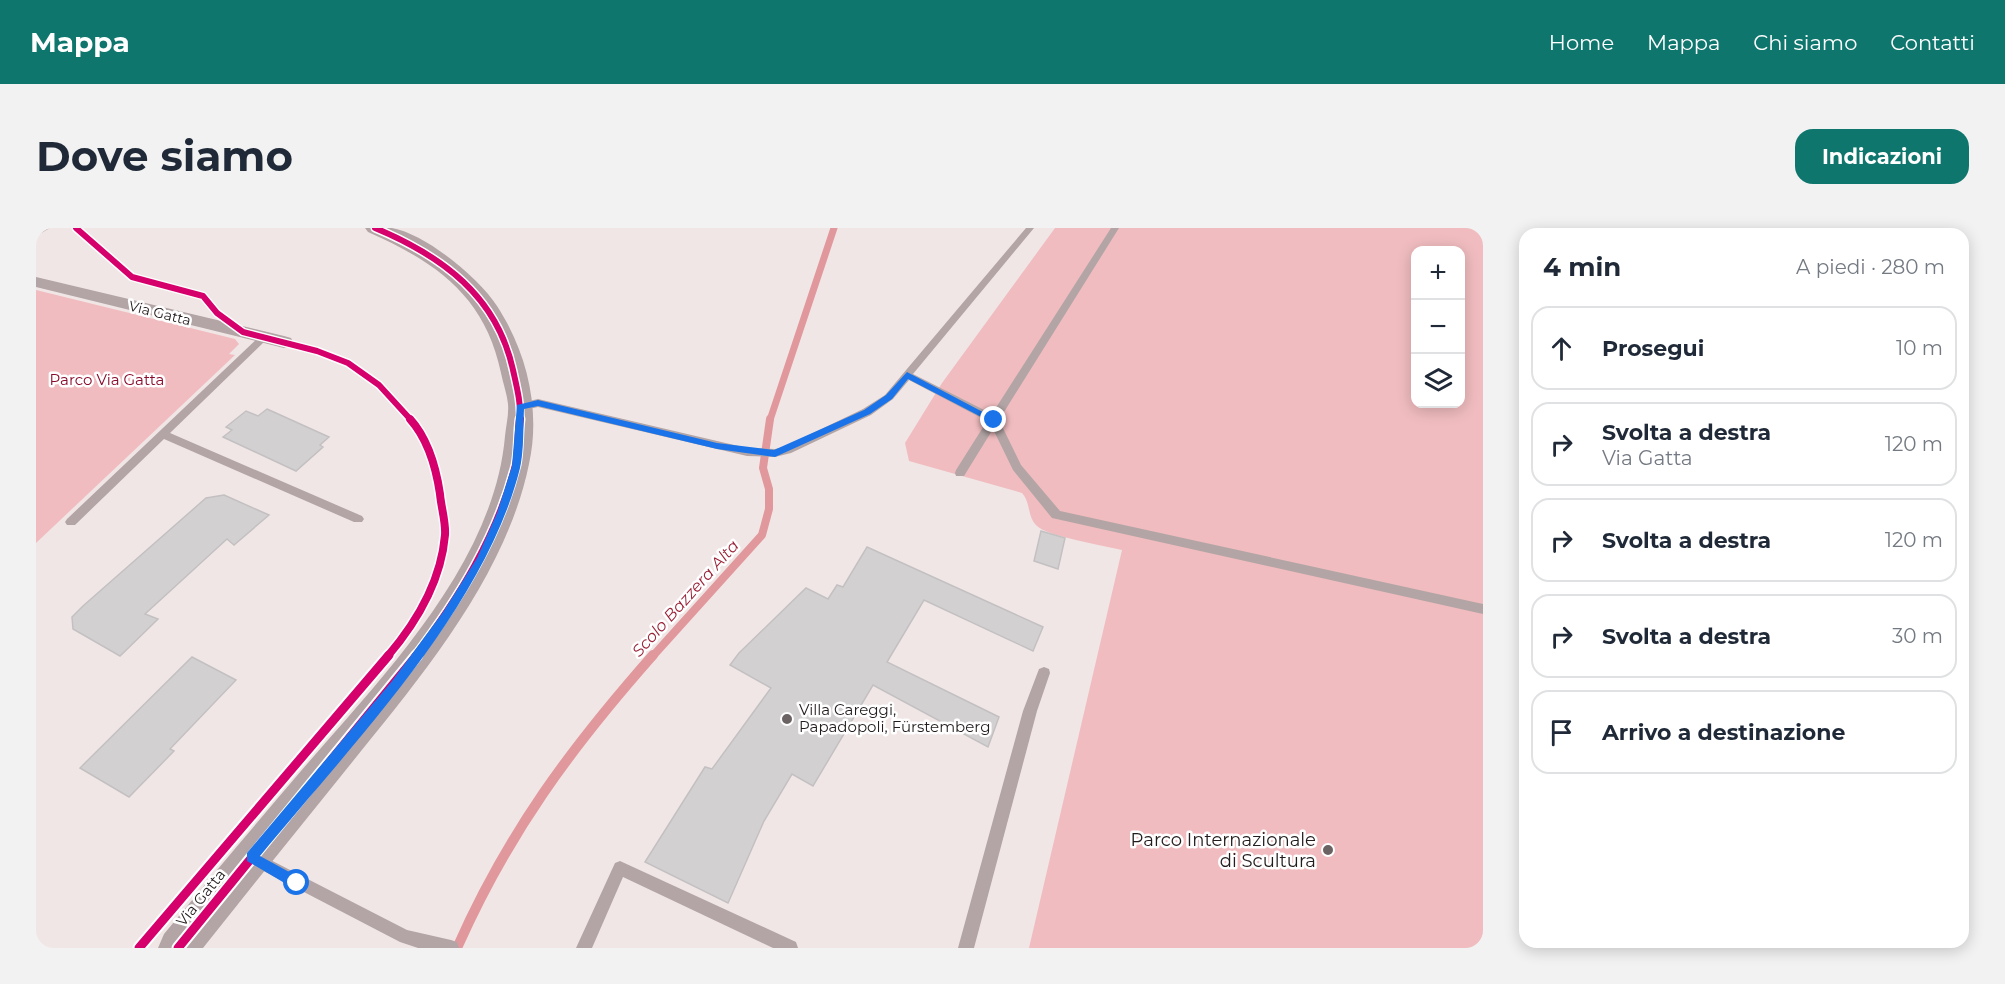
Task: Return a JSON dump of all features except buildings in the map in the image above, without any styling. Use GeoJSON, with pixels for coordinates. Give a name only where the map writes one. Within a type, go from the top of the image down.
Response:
{"type":"FeatureCollection","features":[{"type":"Feature","properties":{"kind":"street","name":"Via Gatta"},"geometry":{"type":"LineString","coordinates":[[178,948],[395,684],[446,615],[481,559],[501,513],[516,466],[520,407],[515,366],[497,321],[477,292],[444,262],[410,242],[375,228]]}},
{"type":"Feature","properties":{"kind":"street","name":"Via Gatta"},"geometry":{"type":"LineString","coordinates":[[36,282],[284,342]]}},
{"type":"Feature","properties":{"kind":"lane"},"geometry":{"type":"LineString","coordinates":[[520,407],[538,403],[747,452],[775,453],[867,412],[889,397],[1030,228]]}},
{"type":"Feature","properties":{"kind":"lane"},"geometry":{"type":"LineString","coordinates":[[960,472],[1115,228]]}},
{"type":"Feature","properties":{"kind":"lane"},"geometry":{"type":"LineString","coordinates":[[71,522],[263,338]]}},
{"type":"Feature","properties":{"kind":"lane"},"geometry":{"type":"LineString","coordinates":[[907,375],[994,420],[1017,468],[1056,515],[1483,609]]}},
{"type":"Feature","properties":{"kind":"lane"},"geometry":{"type":"LineString","coordinates":[[163,434],[358,519]]}},
{"type":"Feature","properties":{"kind":"lane"},"geometry":{"type":"LineString","coordinates":[[966,948],[1030,711],[1044,673]]}},
{"type":"Feature","properties":{"kind":"lane"},"geometry":{"type":"LineString","coordinates":[[251,857],[405,937],[451,948]]}},
{"type":"Feature","properties":{"kind":"lane"},"geometry":{"type":"LineString","coordinates":[[584,948],[620,868],[790,948]]}},
{"type":"Feature","properties":{"kind":"green space"},"geometry":{"type":"Polygon","coordinates":[[[1055,228],[1483,228],[1483,948],[1029,948],[1122,550],[1043,530],[1034,522],[1022,493],[909,461],[905,443],[942,383],[1055,228]]]}},
{"type":"Feature","properties":{"kind":"green space","name":"Parco Via Gatta"},"geometry":{"type":"Polygon","coordinates":[[[36,290],[235,339],[239,344],[229,354],[235,355],[36,543],[36,290]]]}},
{"type":"Feature","properties":{"kind":"waterway","name":"Scolo Bazzera Alta"},"geometry":{"type":"LineString","coordinates":[[770,420],[834,228]]}},
{"type":"Feature","properties":{"kind":"waterway","name":"Scolo Bazzera Alta"},"geometry":{"type":"LineString","coordinates":[[652,657],[762,535],[769,509],[769,489],[763,468],[770,419]]}},
{"type":"Feature","properties":{"kind":"waterway","name":"Scolo Bazzera Alta"},"geometry":{"type":"LineString","coordinates":[[457,948],[497,867],[543,794],[595,724],[653,655]]}},
{"type":"Feature","properties":{"kind":"cycle path"},"geometry":{"type":"LineString","coordinates":[[76,228],[132,277],[203,296],[217,313],[243,332],[317,351],[348,363],[379,385],[420,430],[437,472],[445,534],[433,586],[412,628],[139,948]]}},
{"type":"Feature","properties":{"kind":"cycle path"},"geometry":{"type":"LineString","coordinates":[[178,948],[394,685],[433,633],[469,578],[498,521],[516,463],[521,405],[508,348],[497,325],[485,305],[455,273],[419,248],[375,228]]}},
{"type":"Feature","properties":{"kind":"place","name":"Villa Careggi, Papadopoli, Fürstemberg"},"geometry":{"type":"Point","coordinates":[787,719]}},
{"type":"Feature","properties":{"kind":"place","name":"Parco Internazionale di Scultura"},"geometry":{"type":"Point","coordinates":[1328,850]}},
{"type":"Feature","properties":{"kind":"route"},"geometry":{"type":"LineString","coordinates":[[297,883],[251,857],[395,684],[446,615],[481,559],[501,513],[516,466],[520,407],[538,403],[717,446],[747,452],[775,453],[787,450],[867,412],[889,397],[907,375],[994,420]]}}]}
